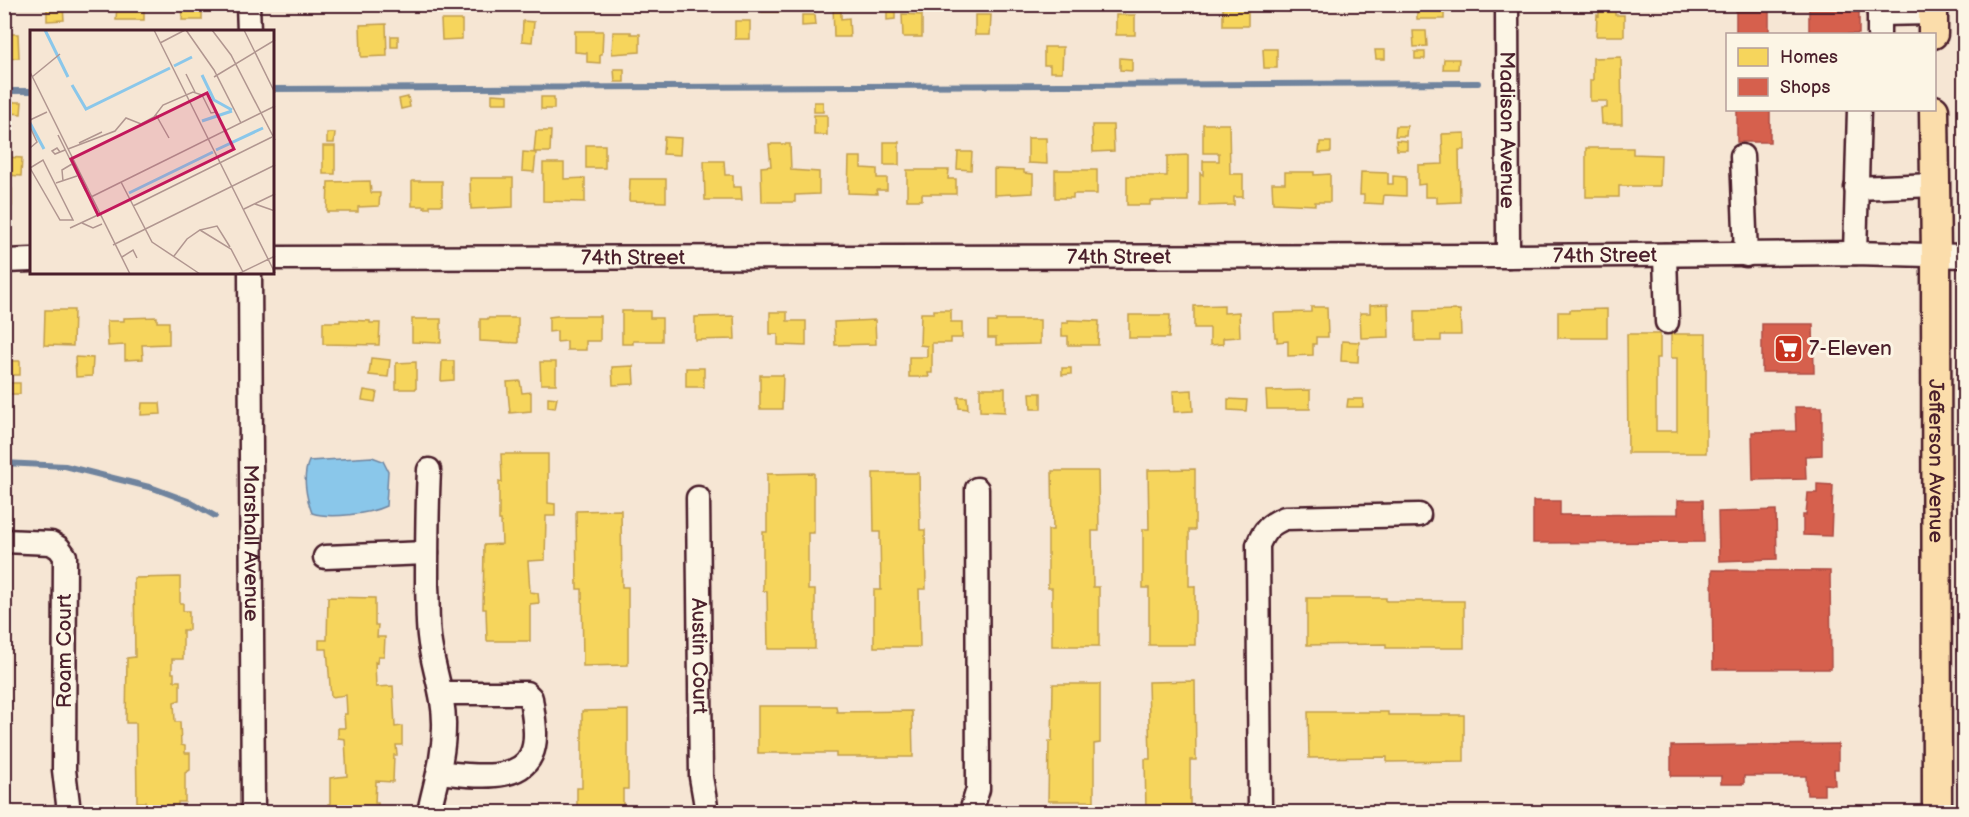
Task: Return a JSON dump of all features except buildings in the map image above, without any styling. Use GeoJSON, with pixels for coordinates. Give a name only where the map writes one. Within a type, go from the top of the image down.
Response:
{"type":"FeatureCollection","features":[{"type":"Feature","properties":{"kind":"main road","name":"Jefferson Avenue"},"geometry":{"type":"LineString","coordinates":[[1934,111],[1937,813]]}},
{"type":"Feature","properties":{"kind":"street"},"geometry":{"type":"LineString","coordinates":[[248,4],[249,30]]}},
{"type":"Feature","properties":{"kind":"street","name":"Madison Avenue"},"geometry":{"type":"LineString","coordinates":[[1507,4],[1508,256]]}},
{"type":"Feature","properties":{"kind":"street"},"geometry":{"type":"LineString","coordinates":[[1879,18],[1933,17]]}},
{"type":"Feature","properties":{"kind":"street"},"geometry":{"type":"LineString","coordinates":[[1855,253],[1858,111]]}},
{"type":"Feature","properties":{"kind":"street"},"geometry":{"type":"LineString","coordinates":[[1743,156],[1746,255]]}},
{"type":"Feature","properties":{"kind":"street"},"geometry":{"type":"LineString","coordinates":[[1856,188],[1935,185]]}},
{"type":"Feature","properties":{"kind":"street","name":"74th Street"},"geometry":{"type":"LineString","coordinates":[[274,258],[1508,256],[1855,253],[1965,256]]}},
{"type":"Feature","properties":{"kind":"street"},"geometry":{"type":"LineString","coordinates":[[1665,255],[1666,322]]}},
{"type":"Feature","properties":{"kind":"street"},"geometry":{"type":"LineString","coordinates":[[4,261],[30,260]]}},
{"type":"Feature","properties":{"kind":"street","name":"Marshall Avenue"},"geometry":{"type":"LineString","coordinates":[[250,274],[253,813]]}},
{"type":"Feature","properties":{"kind":"street"},"geometry":{"type":"LineString","coordinates":[[429,470],[426,524],[429,639],[431,658],[441,693],[444,724],[440,772],[429,813]]}},
{"type":"Feature","properties":{"kind":"street"},"geometry":{"type":"LineString","coordinates":[[972,813],[978,789],[977,489]]}},
{"type":"Feature","properties":{"kind":"street","name":"Austin Court"},"geometry":{"type":"LineString","coordinates":[[698,498],[701,777],[707,813]]}},
{"type":"Feature","properties":{"kind":"street"},"geometry":{"type":"LineString","coordinates":[[1260,813],[1258,545],[1263,532],[1273,523],[1286,518],[1419,515]]}},
{"type":"Feature","properties":{"kind":"street","name":"Roam Court"},"geometry":{"type":"LineString","coordinates":[[4,541],[51,543],[65,556],[64,770],[69,813]]}},
{"type":"Feature","properties":{"kind":"street"},"geometry":{"type":"LineString","coordinates":[[325,557],[427,553]]}},
{"type":"Feature","properties":{"kind":"street"},"geometry":{"type":"LineString","coordinates":[[440,772],[490,775],[513,772],[524,765],[532,754],[534,745],[531,698],[526,693],[441,693]]}},
{"type":"Feature","properties":{"kind":"water"},"geometry":{"type":"Polygon","coordinates":[[[372,457],[383,461],[388,471],[386,506],[349,515],[329,516],[312,513],[306,487],[309,461],[372,457]]]}},
{"type":"Feature","properties":{"kind":"waterway"},"geometry":{"type":"LineString","coordinates":[[274,89],[1478,83]]}},
{"type":"Feature","properties":{"kind":"waterway"},"geometry":{"type":"LineString","coordinates":[[4,91],[30,91]]}},
{"type":"Feature","properties":{"kind":"waterway"},"geometry":{"type":"LineString","coordinates":[[4,463],[65,466],[153,488],[188,501],[215,516]]}},
{"type":"Feature","properties":{"kind":"place","name":"7-Eleven"},"geometry":{"type":"Point","coordinates":[1788,348]}}]}
